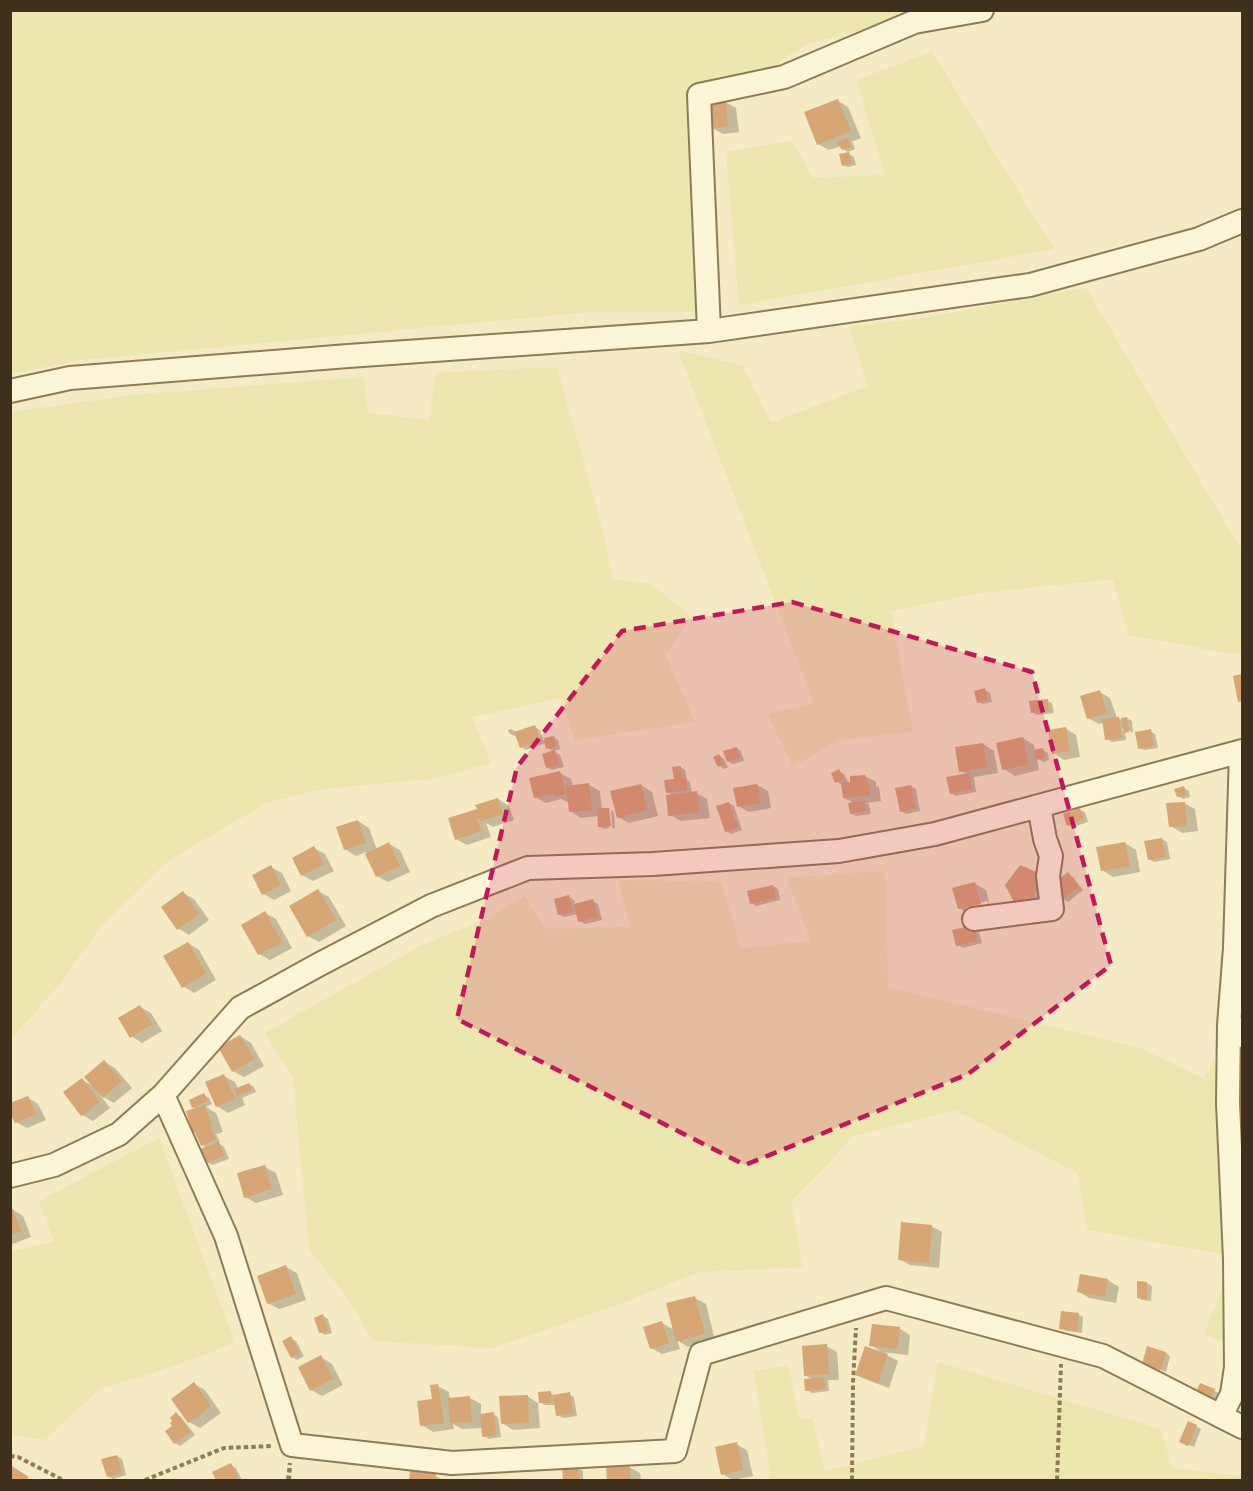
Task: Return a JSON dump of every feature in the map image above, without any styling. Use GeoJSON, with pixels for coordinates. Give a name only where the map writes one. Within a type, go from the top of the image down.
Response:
{"type":"FeatureCollection","features":[{"type":"Feature","properties":{"kind":"street"},"geometry":{"type":"LineString","coordinates":[[709,331],[699,95],[784,77],[914,22],[982,10]]}},
{"type":"Feature","properties":{"kind":"street"},"geometry":{"type":"LineString","coordinates":[[10,391],[70,378],[709,331],[1030,285],[1199,239],[1242,221]]}},
{"type":"Feature","properties":{"kind":"street"},"geometry":{"type":"LineString","coordinates":[[10,1176],[54,1166],[119,1134],[163,1095],[240,1008],[431,906],[528,868],[653,864],[839,851],[934,834],[1242,752],[1235,948],[1238,1030],[1228,1103],[1236,1259],[1236,1367],[1232,1394],[1221,1416]]}},
{"type":"Feature","properties":{"kind":"street"},"geometry":{"type":"LineString","coordinates":[[974,919],[1052,909],[1047,876],[1051,856],[1045,839],[1039,806]]}},
{"type":"Feature","properties":{"kind":"street"},"geometry":{"type":"LineString","coordinates":[[163,1095],[226,1236],[292,1445],[452,1463],[675,1451],[701,1354],[886,1298],[1103,1356],[1242,1427]]}},
{"type":"Feature","properties":{"kind":"path"},"geometry":{"type":"LineString","coordinates":[[852,1480],[853,1383],[857,1307]]}},
{"type":"Feature","properties":{"kind":"path"},"geometry":{"type":"LineString","coordinates":[[1057,1480],[1062,1345]]}},
{"type":"Feature","properties":{"kind":"path"},"geometry":{"type":"LineString","coordinates":[[145,1480],[224,1448],[292,1445]]}},
{"type":"Feature","properties":{"kind":"path"},"geometry":{"type":"LineString","coordinates":[[10,1456],[18,1457],[63,1480]]}},
{"type":"Feature","properties":{"kind":"highlighted area"},"geometry":{"type":"Polygon","coordinates":[[[792,602],[1032,672],[1111,965],[968,1074],[745,1165],[457,1019],[517,767],[622,631],[792,602]]]}},
{"type":"Feature","properties":{"kind":"shaded area"},"geometry":{"type":"Polygon","coordinates":[[[11,11],[916,11],[871,27],[807,44],[765,70],[687,87],[701,260],[699,312],[591,312],[80,360],[11,374],[11,11]]]}},
{"type":"Feature","properties":{"kind":"shaded area"},"geometry":{"type":"Polygon","coordinates":[[[932,52],[1054,249],[739,305],[726,152],[792,141],[813,178],[885,175],[856,80],[932,52]]]}},
{"type":"Feature","properties":{"kind":"shaded area"},"geometry":{"type":"Polygon","coordinates":[[[1086,288],[1242,551],[1242,651],[1234,654],[1128,635],[1113,579],[980,593],[891,611],[913,732],[838,740],[793,767],[768,714],[814,703],[678,350],[743,366],[771,423],[868,386],[849,327],[916,319],[1086,288]]]}},
{"type":"Feature","properties":{"kind":"shaded area"},"geometry":{"type":"Polygon","coordinates":[[[557,367],[601,524],[613,579],[651,584],[691,616],[666,656],[695,722],[575,740],[560,698],[472,717],[491,763],[438,778],[322,789],[266,803],[168,861],[97,931],[62,982],[11,1039],[11,412],[134,395],[363,377],[368,413],[429,420],[436,373],[557,367]]]}},
{"type":"Feature","properties":{"kind":"shaded area"},"geometry":{"type":"Polygon","coordinates":[[[885,871],[888,987],[1140,1048],[1203,1078],[1225,1046],[1242,1057],[1242,1349],[1204,1334],[1235,1256],[1087,1230],[1078,1173],[955,1110],[854,1136],[791,1202],[803,1267],[698,1272],[628,1301],[493,1348],[373,1341],[348,1299],[309,1249],[293,1078],[265,1033],[420,946],[485,919],[525,896],[546,929],[630,927],[618,880],[721,882],[741,948],[811,941],[787,878],[885,871]]]}},
{"type":"Feature","properties":{"kind":"shaded area"},"geometry":{"type":"Polygon","coordinates":[[[159,1138],[235,1343],[162,1370],[99,1389],[45,1440],[11,1435],[11,1251],[54,1242],[39,1201],[159,1138]]]}},
{"type":"Feature","properties":{"kind":"shaded area"},"geometry":{"type":"Polygon","coordinates":[[[938,1362],[1160,1429],[1172,1468],[1241,1476],[1242,1480],[771,1480],[754,1371],[788,1365],[799,1419],[812,1418],[825,1471],[924,1446],[938,1362]]]}},
{"type":"Feature","properties":{"kind":"building"},"geometry":{"type":"Polygon","coordinates":[[[838,99],[851,131],[817,145],[804,112],[838,99]]]}},
{"type":"Feature","properties":{"kind":"building"},"geometry":{"type":"Polygon","coordinates":[[[726,100],[728,127],[710,129],[707,102],[726,100]]]}},
{"type":"Feature","properties":{"kind":"building"},"geometry":{"type":"Polygon","coordinates":[[[848,138],[851,147],[842,150],[837,142],[848,138]]]}},
{"type":"Feature","properties":{"kind":"building"},"geometry":{"type":"Polygon","coordinates":[[[849,152],[852,163],[842,166],[839,154],[849,152]]]}},
{"type":"Feature","properties":{"kind":"building"},"geometry":{"type":"Polygon","coordinates":[[[1242,674],[1242,701],[1238,702],[1233,676],[1242,674]]]}},
{"type":"Feature","properties":{"kind":"building"},"geometry":{"type":"Polygon","coordinates":[[[985,688],[988,700],[977,703],[974,691],[985,688]]]}},
{"type":"Feature","properties":{"kind":"building"},"geometry":{"type":"Polygon","coordinates":[[[1100,690],[1107,713],[1087,719],[1080,696],[1100,690]]]}},
{"type":"Feature","properties":{"kind":"building"},"geometry":{"type":"Polygon","coordinates":[[[1048,699],[1049,711],[1031,713],[1029,701],[1048,699]]]}},
{"type":"Feature","properties":{"kind":"building"},"geometry":{"type":"Polygon","coordinates":[[[1119,717],[1122,738],[1105,740],[1102,719],[1119,717]]]}},
{"type":"Feature","properties":{"kind":"building"},"geometry":{"type":"Polygon","coordinates":[[[1127,717],[1129,732],[1124,733],[1121,718],[1127,717]]]}},
{"type":"Feature","properties":{"kind":"building"},"geometry":{"type":"Polygon","coordinates":[[[535,725],[540,741],[520,748],[514,732],[535,725]]]}},
{"type":"Feature","properties":{"kind":"building"},"geometry":{"type":"Polygon","coordinates":[[[1066,727],[1070,751],[1052,754],[1048,730],[1066,727]]]}},
{"type":"Feature","properties":{"kind":"building"},"geometry":{"type":"Polygon","coordinates":[[[1151,729],[1154,746],[1138,749],[1135,732],[1151,729]]]}},
{"type":"Feature","properties":{"kind":"building"},"geometry":{"type":"Polygon","coordinates":[[[554,736],[556,747],[546,749],[544,738],[554,736]]]}},
{"type":"Feature","properties":{"kind":"building"},"geometry":{"type":"Polygon","coordinates":[[[1023,737],[1029,764],[1002,770],[996,743],[1023,737]]]}},
{"type":"Feature","properties":{"kind":"building"},"geometry":{"type":"Polygon","coordinates":[[[983,743],[987,767],[959,772],[955,747],[983,743]]]}},
{"type":"Feature","properties":{"kind":"building"},"geometry":{"type":"Polygon","coordinates":[[[737,747],[740,758],[727,762],[723,751],[737,747]]]}},
{"type":"Feature","properties":{"kind":"building"},"geometry":{"type":"Polygon","coordinates":[[[1043,748],[1045,758],[1036,760],[1034,750],[1043,748]]]}},
{"type":"Feature","properties":{"kind":"building"},"geometry":{"type":"Polygon","coordinates":[[[555,750],[559,765],[546,768],[542,754],[555,750]]]}},
{"type":"Feature","properties":{"kind":"building"},"geometry":{"type":"Polygon","coordinates":[[[719,754],[724,764],[718,767],[713,757],[719,754]]]}},
{"type":"Feature","properties":{"kind":"building"},"geometry":{"type":"Polygon","coordinates":[[[681,766],[682,778],[686,777],[687,790],[666,793],[664,780],[674,779],[672,767],[681,766]]]}},
{"type":"Feature","properties":{"kind":"building"},"geometry":{"type":"Polygon","coordinates":[[[839,769],[844,779],[835,783],[831,773],[839,769]]]}},
{"type":"Feature","properties":{"kind":"building"},"geometry":{"type":"Polygon","coordinates":[[[560,771],[566,794],[554,797],[553,793],[534,798],[529,778],[560,771]]]}},
{"type":"Feature","properties":{"kind":"building"},"geometry":{"type":"Polygon","coordinates":[[[969,773],[972,790],[950,794],[946,777],[969,773]]]}},
{"type":"Feature","properties":{"kind":"building"},"geometry":{"type":"Polygon","coordinates":[[[865,775],[870,795],[843,798],[841,783],[850,782],[850,776],[865,775]]]}},
{"type":"Feature","properties":{"kind":"building"},"geometry":{"type":"Polygon","coordinates":[[[589,783],[592,810],[569,812],[566,786],[589,783]]]}},
{"type":"Feature","properties":{"kind":"building"},"geometry":{"type":"Polygon","coordinates":[[[641,784],[647,810],[617,818],[610,791],[641,784]]]}},
{"type":"Feature","properties":{"kind":"building"},"geometry":{"type":"Polygon","coordinates":[[[757,784],[761,803],[737,807],[733,788],[757,784]]]}},
{"type":"Feature","properties":{"kind":"building"},"geometry":{"type":"Polygon","coordinates":[[[911,785],[916,808],[900,812],[895,788],[911,785]]]}},
{"type":"Feature","properties":{"kind":"building"},"geometry":{"type":"Polygon","coordinates":[[[1184,786],[1186,795],[1177,797],[1174,789],[1184,786]]]}},
{"type":"Feature","properties":{"kind":"building"},"geometry":{"type":"Polygon","coordinates":[[[697,791],[699,812],[668,816],[666,795],[697,791]]]}},
{"type":"Feature","properties":{"kind":"building"},"geometry":{"type":"Polygon","coordinates":[[[498,798],[503,814],[480,821],[479,818],[477,819],[481,831],[455,840],[448,818],[477,809],[475,805],[498,798]]]}},
{"type":"Feature","properties":{"kind":"building"},"geometry":{"type":"Polygon","coordinates":[[[864,800],[866,811],[850,814],[848,803],[864,800]]]}},
{"type":"Feature","properties":{"kind":"building"},"geometry":{"type":"Polygon","coordinates":[[[729,802],[738,828],[725,832],[716,806],[729,802]]]}},
{"type":"Feature","properties":{"kind":"building"},"geometry":{"type":"Polygon","coordinates":[[[1185,802],[1187,826],[1169,827],[1166,803],[1185,802]]]}},
{"type":"Feature","properties":{"kind":"building"},"geometry":{"type":"Polygon","coordinates":[[[597,808],[609,808],[611,826],[598,827],[597,808]]]}},
{"type":"Feature","properties":{"kind":"building"},"geometry":{"type":"Polygon","coordinates":[[[1080,808],[1084,819],[1067,826],[1063,814],[1080,808]]]}},
{"type":"Feature","properties":{"kind":"building"},"geometry":{"type":"Polygon","coordinates":[[[358,820],[366,843],[344,850],[336,827],[358,820]]]}},
{"type":"Feature","properties":{"kind":"building"},"geometry":{"type":"Polygon","coordinates":[[[1162,838],[1166,857],[1148,860],[1144,841],[1162,838]]]}},
{"type":"Feature","properties":{"kind":"building"},"geometry":{"type":"Polygon","coordinates":[[[389,842],[400,866],[376,877],[365,854],[389,842]]]}},
{"type":"Feature","properties":{"kind":"building"},"geometry":{"type":"Polygon","coordinates":[[[1125,842],[1130,866],[1101,871],[1096,847],[1125,842]]]}},
{"type":"Feature","properties":{"kind":"building"},"geometry":{"type":"Polygon","coordinates":[[[314,846],[324,864],[301,876],[292,858],[314,846]]]}},
{"type":"Feature","properties":{"kind":"building"},"geometry":{"type":"Polygon","coordinates":[[[271,865],[281,885],[262,895],[252,875],[271,865]]]}},
{"type":"Feature","properties":{"kind":"building"},"geometry":{"type":"Polygon","coordinates":[[[1020,865],[1041,874],[1033,898],[1014,902],[1005,885],[1020,865]]]}},
{"type":"Feature","properties":{"kind":"building"},"geometry":{"type":"Polygon","coordinates":[[[1068,872],[1079,887],[1062,900],[1051,885],[1068,872]]]}},
{"type":"Feature","properties":{"kind":"building"},"geometry":{"type":"Polygon","coordinates":[[[975,882],[981,904],[958,909],[952,888],[975,882]]]}},
{"type":"Feature","properties":{"kind":"building"},"geometry":{"type":"Polygon","coordinates":[[[773,885],[776,898],[750,904],[747,891],[773,885]]]}},
{"type":"Feature","properties":{"kind":"building"},"geometry":{"type":"Polygon","coordinates":[[[318,889],[336,920],[307,937],[289,906],[318,889]]]}},
{"type":"Feature","properties":{"kind":"building"},"geometry":{"type":"Polygon","coordinates":[[[183,891],[199,914],[177,930],[161,907],[183,891]]]}},
{"type":"Feature","properties":{"kind":"building"},"geometry":{"type":"Polygon","coordinates":[[[569,895],[573,912],[558,915],[554,899],[569,895]]]}},
{"type":"Feature","properties":{"kind":"building"},"geometry":{"type":"Polygon","coordinates":[[[593,899],[598,917],[578,922],[574,904],[593,899]]]}},
{"type":"Feature","properties":{"kind":"building"},"geometry":{"type":"Polygon","coordinates":[[[265,911],[282,942],[258,955],[241,925],[265,911]]]}},
{"type":"Feature","properties":{"kind":"building"},"geometry":{"type":"Polygon","coordinates":[[[974,925],[978,941],[956,946],[952,930],[974,925]]]}},
{"type":"Feature","properties":{"kind":"building"},"geometry":{"type":"Polygon","coordinates":[[[188,942],[206,973],[182,988],[163,956],[188,942]]]}},
{"type":"Feature","properties":{"kind":"building"},"geometry":{"type":"Polygon","coordinates":[[[140,1005],[152,1024],[130,1038],[118,1018],[140,1005]]]}},
{"type":"Feature","properties":{"kind":"building"},"geometry":{"type":"Polygon","coordinates":[[[240,1035],[254,1059],[232,1072],[218,1047],[240,1035]]]}},
{"type":"Feature","properties":{"kind":"building"},"geometry":{"type":"Polygon","coordinates":[[[104,1060],[122,1081],[103,1098],[84,1077],[104,1060]]]}},
{"type":"Feature","properties":{"kind":"building"},"geometry":{"type":"Polygon","coordinates":[[[224,1074],[235,1099],[216,1107],[205,1082],[224,1074]]]}},
{"type":"Feature","properties":{"kind":"building"},"geometry":{"type":"Polygon","coordinates":[[[82,1078],[100,1102],[81,1116],[63,1092],[82,1078]]]}},
{"type":"Feature","properties":{"kind":"building"},"geometry":{"type":"Polygon","coordinates":[[[249,1083],[252,1090],[237,1096],[234,1089],[249,1083]]]}},
{"type":"Feature","properties":{"kind":"building"},"geometry":{"type":"Polygon","coordinates":[[[204,1093],[208,1101],[192,1108],[189,1100],[204,1093]]]}},
{"type":"Feature","properties":{"kind":"building"},"geometry":{"type":"Polygon","coordinates":[[[28,1096],[36,1114],[15,1123],[10,1113],[10,1103],[28,1096]]]}},
{"type":"Feature","properties":{"kind":"building"},"geometry":{"type":"Polygon","coordinates":[[[205,1105],[216,1139],[201,1146],[195,1133],[207,1127],[193,1133],[186,1111],[205,1105]]]}},
{"type":"Feature","properties":{"kind":"building"},"geometry":{"type":"Polygon","coordinates":[[[219,1142],[224,1156],[206,1163],[200,1149],[219,1142]]]}},
{"type":"Feature","properties":{"kind":"building"},"geometry":{"type":"Polygon","coordinates":[[[265,1165],[272,1189],[244,1198],[237,1173],[265,1165]]]}},
{"type":"Feature","properties":{"kind":"building"},"geometry":{"type":"Polygon","coordinates":[[[10,1208],[12,1208],[21,1231],[10,1235],[10,1208]]]}},
{"type":"Feature","properties":{"kind":"building"},"geometry":{"type":"Polygon","coordinates":[[[901,1222],[932,1225],[929,1263],[898,1260],[901,1222]]]}},
{"type":"Feature","properties":{"kind":"building"},"geometry":{"type":"Polygon","coordinates":[[[286,1265],[296,1294],[267,1304],[257,1276],[286,1265]]]}},
{"type":"Feature","properties":{"kind":"building"},"geometry":{"type":"Polygon","coordinates":[[[1080,1274],[1108,1279],[1105,1297],[1077,1292],[1080,1274]]]}},
{"type":"Feature","properties":{"kind":"building"},"geometry":{"type":"Polygon","coordinates":[[[1137,1281],[1147,1282],[1147,1299],[1137,1298],[1137,1281]]]}},
{"type":"Feature","properties":{"kind":"building"},"geometry":{"type":"Polygon","coordinates":[[[695,1296],[705,1334],[676,1342],[666,1303],[695,1296]]]}},
{"type":"Feature","properties":{"kind":"building"},"geometry":{"type":"Polygon","coordinates":[[[1061,1311],[1079,1313],[1077,1331],[1059,1329],[1061,1311]]]}},
{"type":"Feature","properties":{"kind":"building"},"geometry":{"type":"Polygon","coordinates":[[[323,1314],[328,1331],[319,1333],[314,1318],[323,1314]]]}},
{"type":"Feature","properties":{"kind":"building"},"geometry":{"type":"Polygon","coordinates":[[[662,1321],[669,1343],[650,1349],[643,1327],[662,1321]]]}},
{"type":"Feature","properties":{"kind":"building"},"geometry":{"type":"Polygon","coordinates":[[[872,1324],[900,1327],[897,1349],[869,1346],[872,1324]]]}},
{"type":"Feature","properties":{"kind":"building"},"geometry":{"type":"Polygon","coordinates":[[[291,1336],[300,1353],[291,1358],[282,1341],[291,1336]]]}},
{"type":"Feature","properties":{"kind":"building"},"geometry":{"type":"Polygon","coordinates":[[[827,1344],[829,1374],[804,1376],[802,1346],[827,1344]]]}},
{"type":"Feature","properties":{"kind":"building"},"geometry":{"type":"Polygon","coordinates":[[[865,1346],[888,1354],[878,1383],[855,1375],[865,1346]]]}},
{"type":"Feature","properties":{"kind":"building"},"geometry":{"type":"Polygon","coordinates":[[[1147,1346],[1166,1352],[1161,1370],[1142,1364],[1147,1346]]]}},
{"type":"Feature","properties":{"kind":"building"},"geometry":{"type":"Polygon","coordinates":[[[321,1355],[333,1379],[310,1391],[298,1367],[321,1355]]]}},
{"type":"Feature","properties":{"kind":"building"},"geometry":{"type":"Polygon","coordinates":[[[824,1377],[825,1389],[805,1391],[804,1379],[824,1377]]]}},
{"type":"Feature","properties":{"kind":"building"},"geometry":{"type":"Polygon","coordinates":[[[194,1382],[211,1406],[188,1423],[171,1399],[194,1382]]]}},
{"type":"Feature","properties":{"kind":"building"},"geometry":{"type":"Polygon","coordinates":[[[1200,1383],[1215,1389],[1211,1399],[1196,1392],[1200,1383]]]}},
{"type":"Feature","properties":{"kind":"building"},"geometry":{"type":"Polygon","coordinates":[[[438,1384],[444,1423],[420,1426],[417,1401],[432,1399],[430,1385],[438,1384]]]}},
{"type":"Feature","properties":{"kind":"building"},"geometry":{"type":"Polygon","coordinates":[[[551,1391],[551,1403],[539,1403],[538,1392],[551,1391]]]}},
{"type":"Feature","properties":{"kind":"building"},"geometry":{"type":"Polygon","coordinates":[[[570,1392],[573,1413],[556,1416],[553,1395],[570,1392]]]}},
{"type":"Feature","properties":{"kind":"building"},"geometry":{"type":"Polygon","coordinates":[[[528,1395],[529,1423],[501,1424],[499,1396],[528,1395]]]}},
{"type":"Feature","properties":{"kind":"building"},"geometry":{"type":"Polygon","coordinates":[[[470,1396],[472,1422],[450,1423],[448,1398],[470,1396]]]}},
{"type":"Feature","properties":{"kind":"building"},"geometry":{"type":"Polygon","coordinates":[[[176,1412],[191,1432],[174,1444],[165,1431],[172,1426],[170,1418],[176,1412]]]}},
{"type":"Feature","properties":{"kind":"building"},"geometry":{"type":"Polygon","coordinates":[[[494,1412],[496,1435],[482,1437],[480,1414],[494,1412]]]}},
{"type":"Feature","properties":{"kind":"building"},"geometry":{"type":"Polygon","coordinates":[[[1188,1421],[1197,1425],[1188,1446],[1179,1442],[1188,1421]]]}},
{"type":"Feature","properties":{"kind":"building"},"geometry":{"type":"Polygon","coordinates":[[[737,1442],[743,1470],[721,1475],[715,1447],[737,1442]]]}},
{"type":"Feature","properties":{"kind":"building"},"geometry":{"type":"Polygon","coordinates":[[[117,1455],[122,1473],[107,1477],[101,1459],[117,1455]]]}},
{"type":"Feature","properties":{"kind":"building"},"geometry":{"type":"Polygon","coordinates":[[[231,1463],[238,1477],[232,1480],[216,1480],[212,1472],[231,1463]]]}},
{"type":"Feature","properties":{"kind":"building"},"geometry":{"type":"Polygon","coordinates":[[[10,1465],[29,1477],[26,1480],[10,1480],[10,1465]]]}},
{"type":"Feature","properties":{"kind":"building"},"geometry":{"type":"Polygon","coordinates":[[[630,1466],[630,1480],[607,1480],[606,1467],[630,1466]]]}},
{"type":"Feature","properties":{"kind":"building"},"geometry":{"type":"Polygon","coordinates":[[[562,1467],[578,1467],[579,1480],[563,1480],[562,1467]]]}},
{"type":"Feature","properties":{"kind":"building"},"geometry":{"type":"Polygon","coordinates":[[[410,1471],[436,1474],[435,1480],[409,1480],[410,1471]]]}}]}
